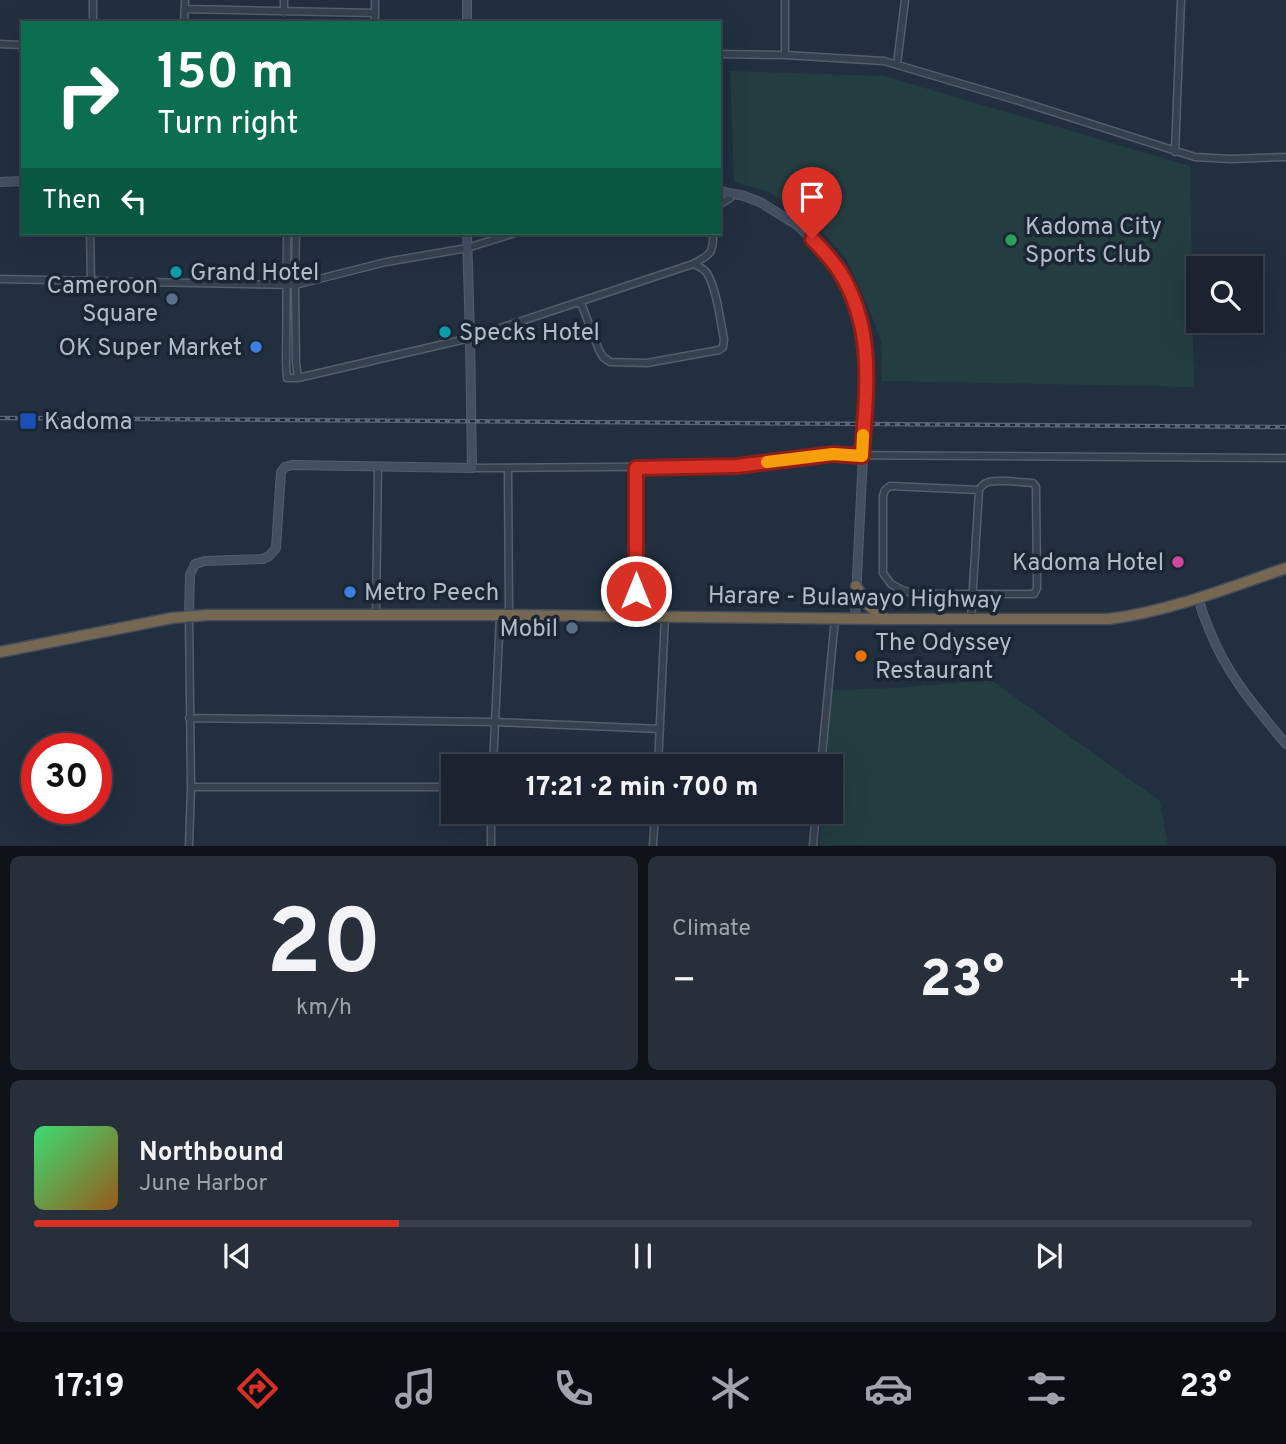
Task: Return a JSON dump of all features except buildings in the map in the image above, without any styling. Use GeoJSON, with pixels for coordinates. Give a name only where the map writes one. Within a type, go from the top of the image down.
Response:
{"type":"FeatureCollection","features":[{"type":"Feature","properties":{"kind":"highway","name":"Harare - Bulawayo Highway"},"geometry":{"type":"LineString","coordinates":[[0,652],[189,616],[376,614],[1109,619],[1147,613],[1286,568]]}},
{"type":"Feature","properties":{"kind":"highway"},"geometry":{"type":"LineString","coordinates":[[856,586],[867,604],[886,619]]}},
{"type":"Feature","properties":{"kind":"street"},"geometry":{"type":"LineString","coordinates":[[93,0],[93,21]]}},
{"type":"Feature","properties":{"kind":"street"},"geometry":{"type":"LineString","coordinates":[[184,21],[185,0]]}},
{"type":"Feature","properties":{"kind":"street"},"geometry":{"type":"LineString","coordinates":[[284,0],[284,12]]}},
{"type":"Feature","properties":{"kind":"street"},"geometry":{"type":"LineString","coordinates":[[375,0],[375,21]]}},
{"type":"Feature","properties":{"kind":"street"},"geometry":{"type":"LineString","coordinates":[[467,0],[467,21]]}},
{"type":"Feature","properties":{"kind":"street"},"geometry":{"type":"LineString","coordinates":[[785,0],[785,55]]}},
{"type":"Feature","properties":{"kind":"street"},"geometry":{"type":"LineString","coordinates":[[897,64],[905,0]]}},
{"type":"Feature","properties":{"kind":"street"},"geometry":{"type":"LineString","coordinates":[[1175,152],[1181,0]]}},
{"type":"Feature","properties":{"kind":"street"},"geometry":{"type":"LineString","coordinates":[[185,9],[375,13]]}},
{"type":"Feature","properties":{"kind":"street"},"geometry":{"type":"LineString","coordinates":[[0,44],[21,45]]}},
{"type":"Feature","properties":{"kind":"street"},"geometry":{"type":"LineString","coordinates":[[721,54],[785,55],[897,64],[1195,157],[1286,157]]}},
{"type":"Feature","properties":{"kind":"street"},"geometry":{"type":"LineString","coordinates":[[0,181],[21,181]]}},
{"type":"Feature","properties":{"kind":"street"},"geometry":{"type":"LineString","coordinates":[[721,204],[730,198],[722,192]]}},
{"type":"Feature","properties":{"kind":"street"},"geometry":{"type":"LineString","coordinates":[[722,192],[760,202],[797,225],[839,271],[856,306],[863,330],[867,374],[855,618]]}},
{"type":"Feature","properties":{"kind":"street"},"geometry":{"type":"LineString","coordinates":[[90,235],[90,279]]}},
{"type":"Feature","properties":{"kind":"street"},"geometry":{"type":"LineString","coordinates":[[287,235],[298,378]]}},
{"type":"Feature","properties":{"kind":"street"},"geometry":{"type":"LineString","coordinates":[[296,235],[287,378],[298,378],[471,338],[581,303],[707,257],[711,252],[713,235]]}},
{"type":"Feature","properties":{"kind":"street"},"geometry":{"type":"LineString","coordinates":[[467,235],[472,468]]}},
{"type":"Feature","properties":{"kind":"street"},"geometry":{"type":"LineString","coordinates":[[0,279],[291,284],[387,262],[467,248],[509,235]]}},
{"type":"Feature","properties":{"kind":"street"},"geometry":{"type":"LineString","coordinates":[[581,303],[598,350],[610,362],[658,362],[719,350],[724,339],[713,286],[702,267],[693,264]]}},
{"type":"Feature","properties":{"kind":"street"},"geometry":{"type":"LineString","coordinates":[[189,845],[190,575],[195,564],[205,561],[263,559],[269,556],[276,548],[281,472],[285,467],[509,469],[737,466],[833,454],[1286,458]]}},
{"type":"Feature","properties":{"kind":"street"},"geometry":{"type":"LineString","coordinates":[[376,614],[378,467]]}},
{"type":"Feature","properties":{"kind":"street"},"geometry":{"type":"LineString","coordinates":[[636,468],[636,615]]}},
{"type":"Feature","properties":{"kind":"street"},"geometry":{"type":"LineString","coordinates":[[494,754],[504,615],[509,469]]}},
{"type":"Feature","properties":{"kind":"street"},"geometry":{"type":"LineString","coordinates":[[971,620],[972,595],[979,490],[988,482],[1035,484],[1037,588],[1034,594],[972,595],[917,594],[891,584],[883,573],[883,496],[890,486],[979,490]]}},
{"type":"Feature","properties":{"kind":"street"},"geometry":{"type":"LineString","coordinates":[[1199,597],[1206,621],[1226,667],[1240,689],[1286,744]]}},
{"type":"Feature","properties":{"kind":"street"},"geometry":{"type":"LineString","coordinates":[[659,754],[665,615]]}},
{"type":"Feature","properties":{"kind":"street"},"geometry":{"type":"LineString","coordinates":[[822,754],[835,618]]}},
{"type":"Feature","properties":{"kind":"street"},"geometry":{"type":"LineString","coordinates":[[189,718],[495,722],[660,729]]}},
{"type":"Feature","properties":{"kind":"street"},"geometry":{"type":"LineString","coordinates":[[191,786],[441,787]]}},
{"type":"Feature","properties":{"kind":"street"},"geometry":{"type":"LineString","coordinates":[[491,824],[491,845]]}},
{"type":"Feature","properties":{"kind":"street"},"geometry":{"type":"LineString","coordinates":[[653,845],[654,824]]}},
{"type":"Feature","properties":{"kind":"street"},"geometry":{"type":"LineString","coordinates":[[813,845],[815,824]]}},
{"type":"Feature","properties":{"kind":"green space","name":"Kadoma City Sports Club"},"geometry":{"type":"Polygon","coordinates":[[[730,71],[884,76],[1190,166],[1192,256],[1186,256],[1186,333],[1193,333],[1194,387],[882,381],[881,341],[846,258],[813,222],[769,192],[734,182],[730,71]]]}},
{"type":"Feature","properties":{"kind":"green space"},"geometry":{"type":"Polygon","coordinates":[[[991,680],[1160,801],[1168,845],[819,845],[821,824],[843,824],[843,754],[827,754],[832,690],[991,680]]]}},
{"type":"Feature","properties":{"kind":"railway"},"geometry":{"type":"LineString","coordinates":[[0,418],[1286,427]]}},
{"type":"Feature","properties":{"kind":"slow traffic"},"geometry":{"type":"LineString","coordinates":[[767,462],[833,454],[862,456],[863,435]]}},
{"type":"Feature","properties":{"kind":"place","name":"Kadoma City Sports Club"},"geometry":{"type":"Point","coordinates":[1011,240]}},
{"type":"Feature","properties":{"kind":"place","name":"Grand Hotel"},"geometry":{"type":"Point","coordinates":[176,272]}},
{"type":"Feature","properties":{"kind":"place","name":"Cameroon Square"},"geometry":{"type":"Point","coordinates":[172,299]}},
{"type":"Feature","properties":{"kind":"place","name":"Specks Hotel"},"geometry":{"type":"Point","coordinates":[445,332]}},
{"type":"Feature","properties":{"kind":"place","name":"OK Super Market"},"geometry":{"type":"Point","coordinates":[256,347]}},
{"type":"Feature","properties":{"kind":"place","name":"Kadoma"},"geometry":{"type":"Point","coordinates":[28,421]}},
{"type":"Feature","properties":{"kind":"place","name":"Kadoma Hotel"},"geometry":{"type":"Point","coordinates":[1178,562]}},
{"type":"Feature","properties":{"kind":"place","name":"Metro Peech"},"geometry":{"type":"Point","coordinates":[350,592]}},
{"type":"Feature","properties":{"kind":"place","name":"Mobil"},"geometry":{"type":"Point","coordinates":[572,628]}},
{"type":"Feature","properties":{"kind":"place","name":"The Odyssey Restaurant"},"geometry":{"type":"Point","coordinates":[861,656]}},
{"type":"Feature","properties":{"kind":"route"},"geometry":{"type":"LineString","coordinates":[[636,591],[636,468],[737,466],[833,454],[862,456],[867,374],[863,330],[856,306],[839,271],[812,239]]}}]}
